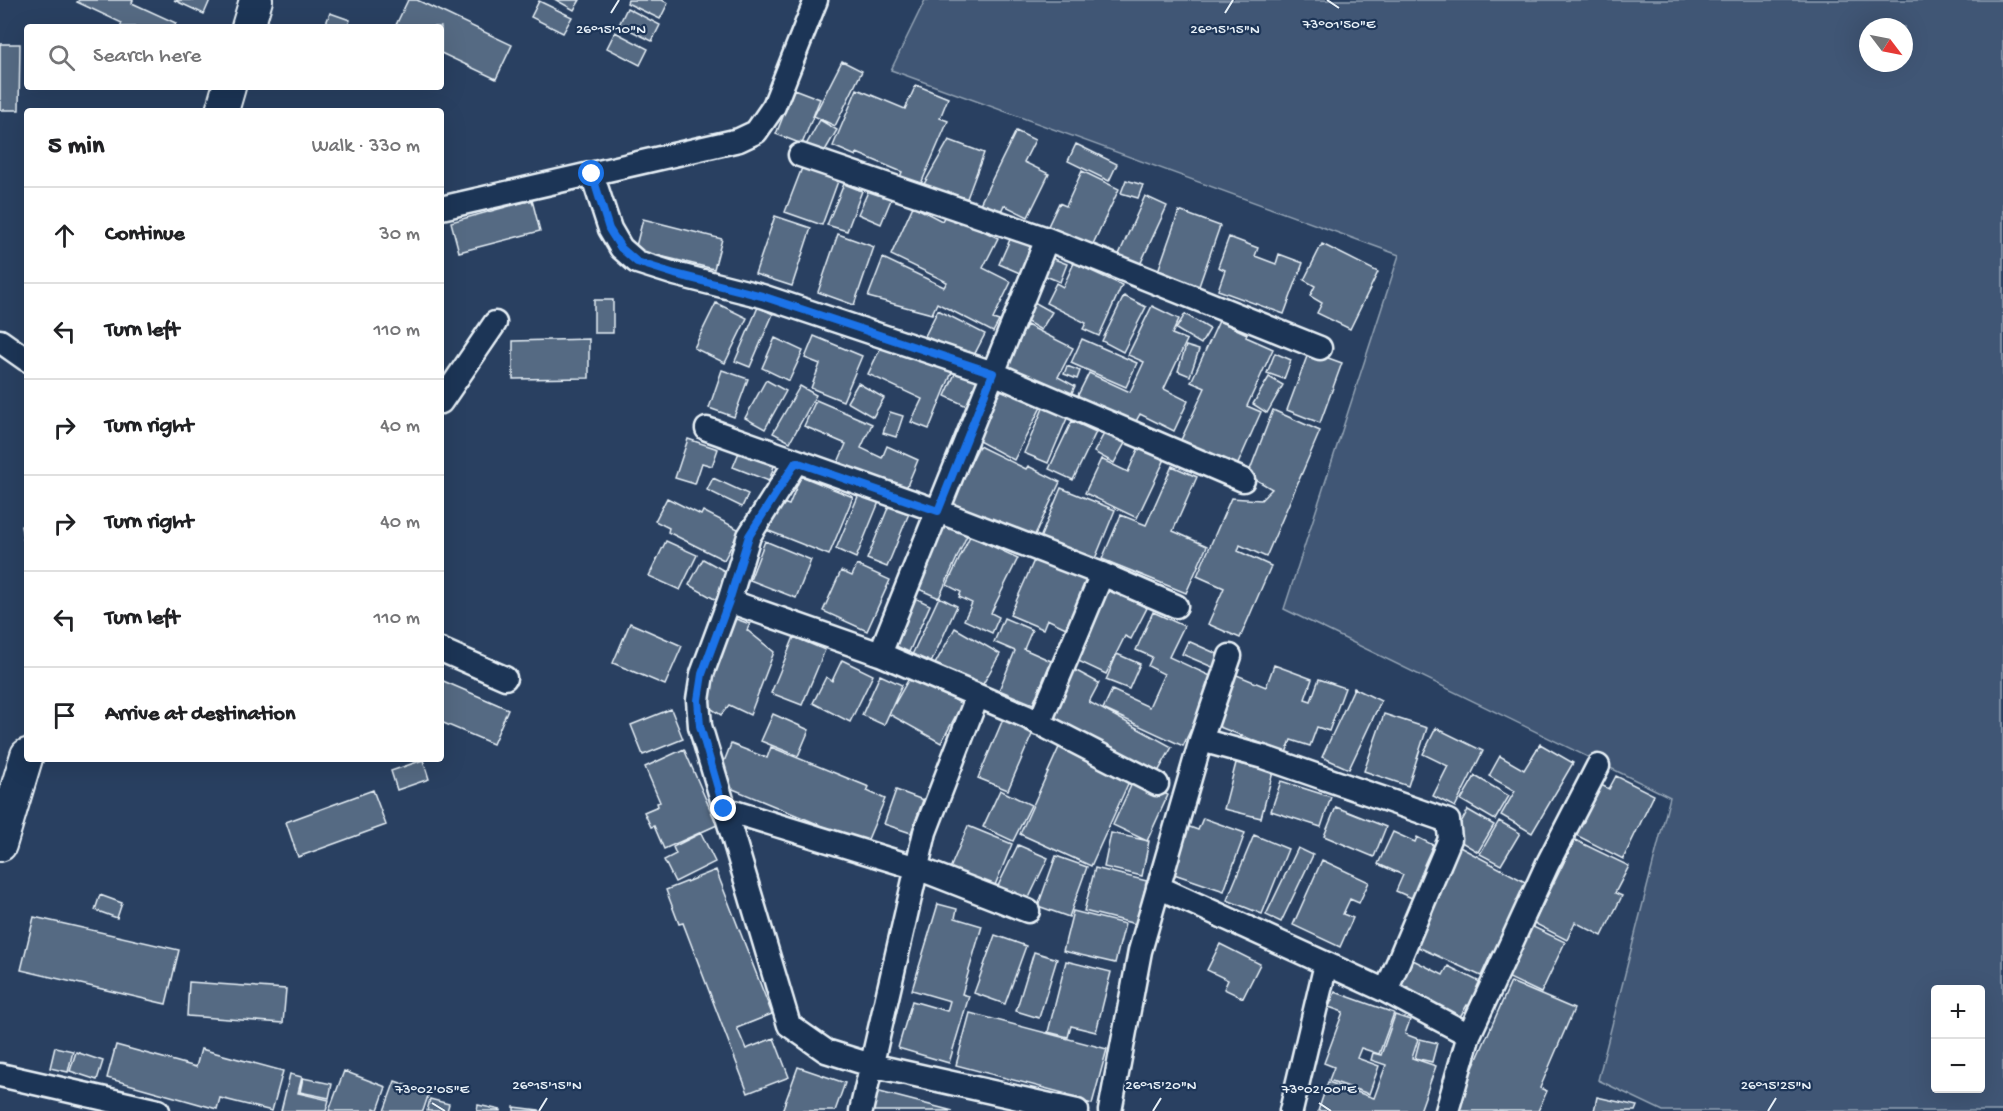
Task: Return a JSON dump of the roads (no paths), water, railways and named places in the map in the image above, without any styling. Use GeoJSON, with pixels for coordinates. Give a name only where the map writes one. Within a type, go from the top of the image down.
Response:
{"type":"FeatureCollection","features":[{"type":"Feature","properties":{"kind":"street"},"geometry":{"type":"LineString","coordinates":[[249,24],[256,0]]}},
{"type":"Feature","properties":{"kind":"street"},"geometry":{"type":"LineString","coordinates":[[444,207],[739,140],[756,132],[774,106],[816,0]]}},
{"type":"Feature","properties":{"kind":"street"},"geometry":{"type":"LineString","coordinates":[[223,108],[228,90]]}},
{"type":"Feature","properties":{"kind":"street"},"geometry":{"type":"LineString","coordinates":[[800,155],[1047,239],[1320,348]]}},
{"type":"Feature","properties":{"kind":"street"},"geometry":{"type":"LineString","coordinates":[[592,174],[609,229],[621,248],[637,262],[762,296],[993,373],[1242,480]]}},
{"type":"Feature","properties":{"kind":"street"},"geometry":{"type":"LineString","coordinates":[[880,654],[1047,239]]}},
{"type":"Feature","properties":{"kind":"street"},"geometry":{"type":"LineString","coordinates":[[444,398],[495,323]]}},
{"type":"Feature","properties":{"kind":"street"},"geometry":{"type":"LineString","coordinates":[[0,341],[24,358]]}},
{"type":"Feature","properties":{"kind":"street"},"geometry":{"type":"LineString","coordinates":[[707,429],[938,511],[1102,574],[1176,606]]}},
{"type":"Feature","properties":{"kind":"street"},"geometry":{"type":"LineString","coordinates":[[796,462],[749,536],[729,601],[702,674],[698,700],[700,726],[789,1025],[826,1051],[871,1065],[1077,1111]]}},
{"type":"Feature","properties":{"kind":"street"},"geometry":{"type":"LineString","coordinates":[[1039,724],[1102,574]]}},
{"type":"Feature","properties":{"kind":"street"},"geometry":{"type":"LineString","coordinates":[[729,601],[880,654],[1039,724],[1157,784]]}},
{"type":"Feature","properties":{"kind":"street"},"geometry":{"type":"LineString","coordinates":[[444,651],[505,678]]}},
{"type":"Feature","properties":{"kind":"street"},"geometry":{"type":"LineString","coordinates":[[1110,1111],[1140,951],[1201,740],[1230,656]]}},
{"type":"Feature","properties":{"kind":"street"},"geometry":{"type":"LineString","coordinates":[[861,1111],[925,832],[976,697]]}},
{"type":"Feature","properties":{"kind":"street"},"geometry":{"type":"LineString","coordinates":[[1201,740],[1263,757],[1448,821],[1450,839],[1386,991]]}},
{"type":"Feature","properties":{"kind":"street"},"geometry":{"type":"LineString","coordinates":[[0,845],[25,762]]}},
{"type":"Feature","properties":{"kind":"street"},"geometry":{"type":"LineString","coordinates":[[1447,1111],[1469,1035],[1548,863],[1598,766]]}},
{"type":"Feature","properties":{"kind":"street"},"geometry":{"type":"LineString","coordinates":[[724,809],[917,868],[1028,911]]}},
{"type":"Feature","properties":{"kind":"street"},"geometry":{"type":"LineString","coordinates":[[1158,887],[1386,991],[1469,1035]]}},
{"type":"Feature","properties":{"kind":"street"},"geometry":{"type":"LineString","coordinates":[[1291,1111],[1326,964]]}},
{"type":"Feature","properties":{"kind":"street"},"geometry":{"type":"LineString","coordinates":[[0,1075],[158,1111]]}}]}
